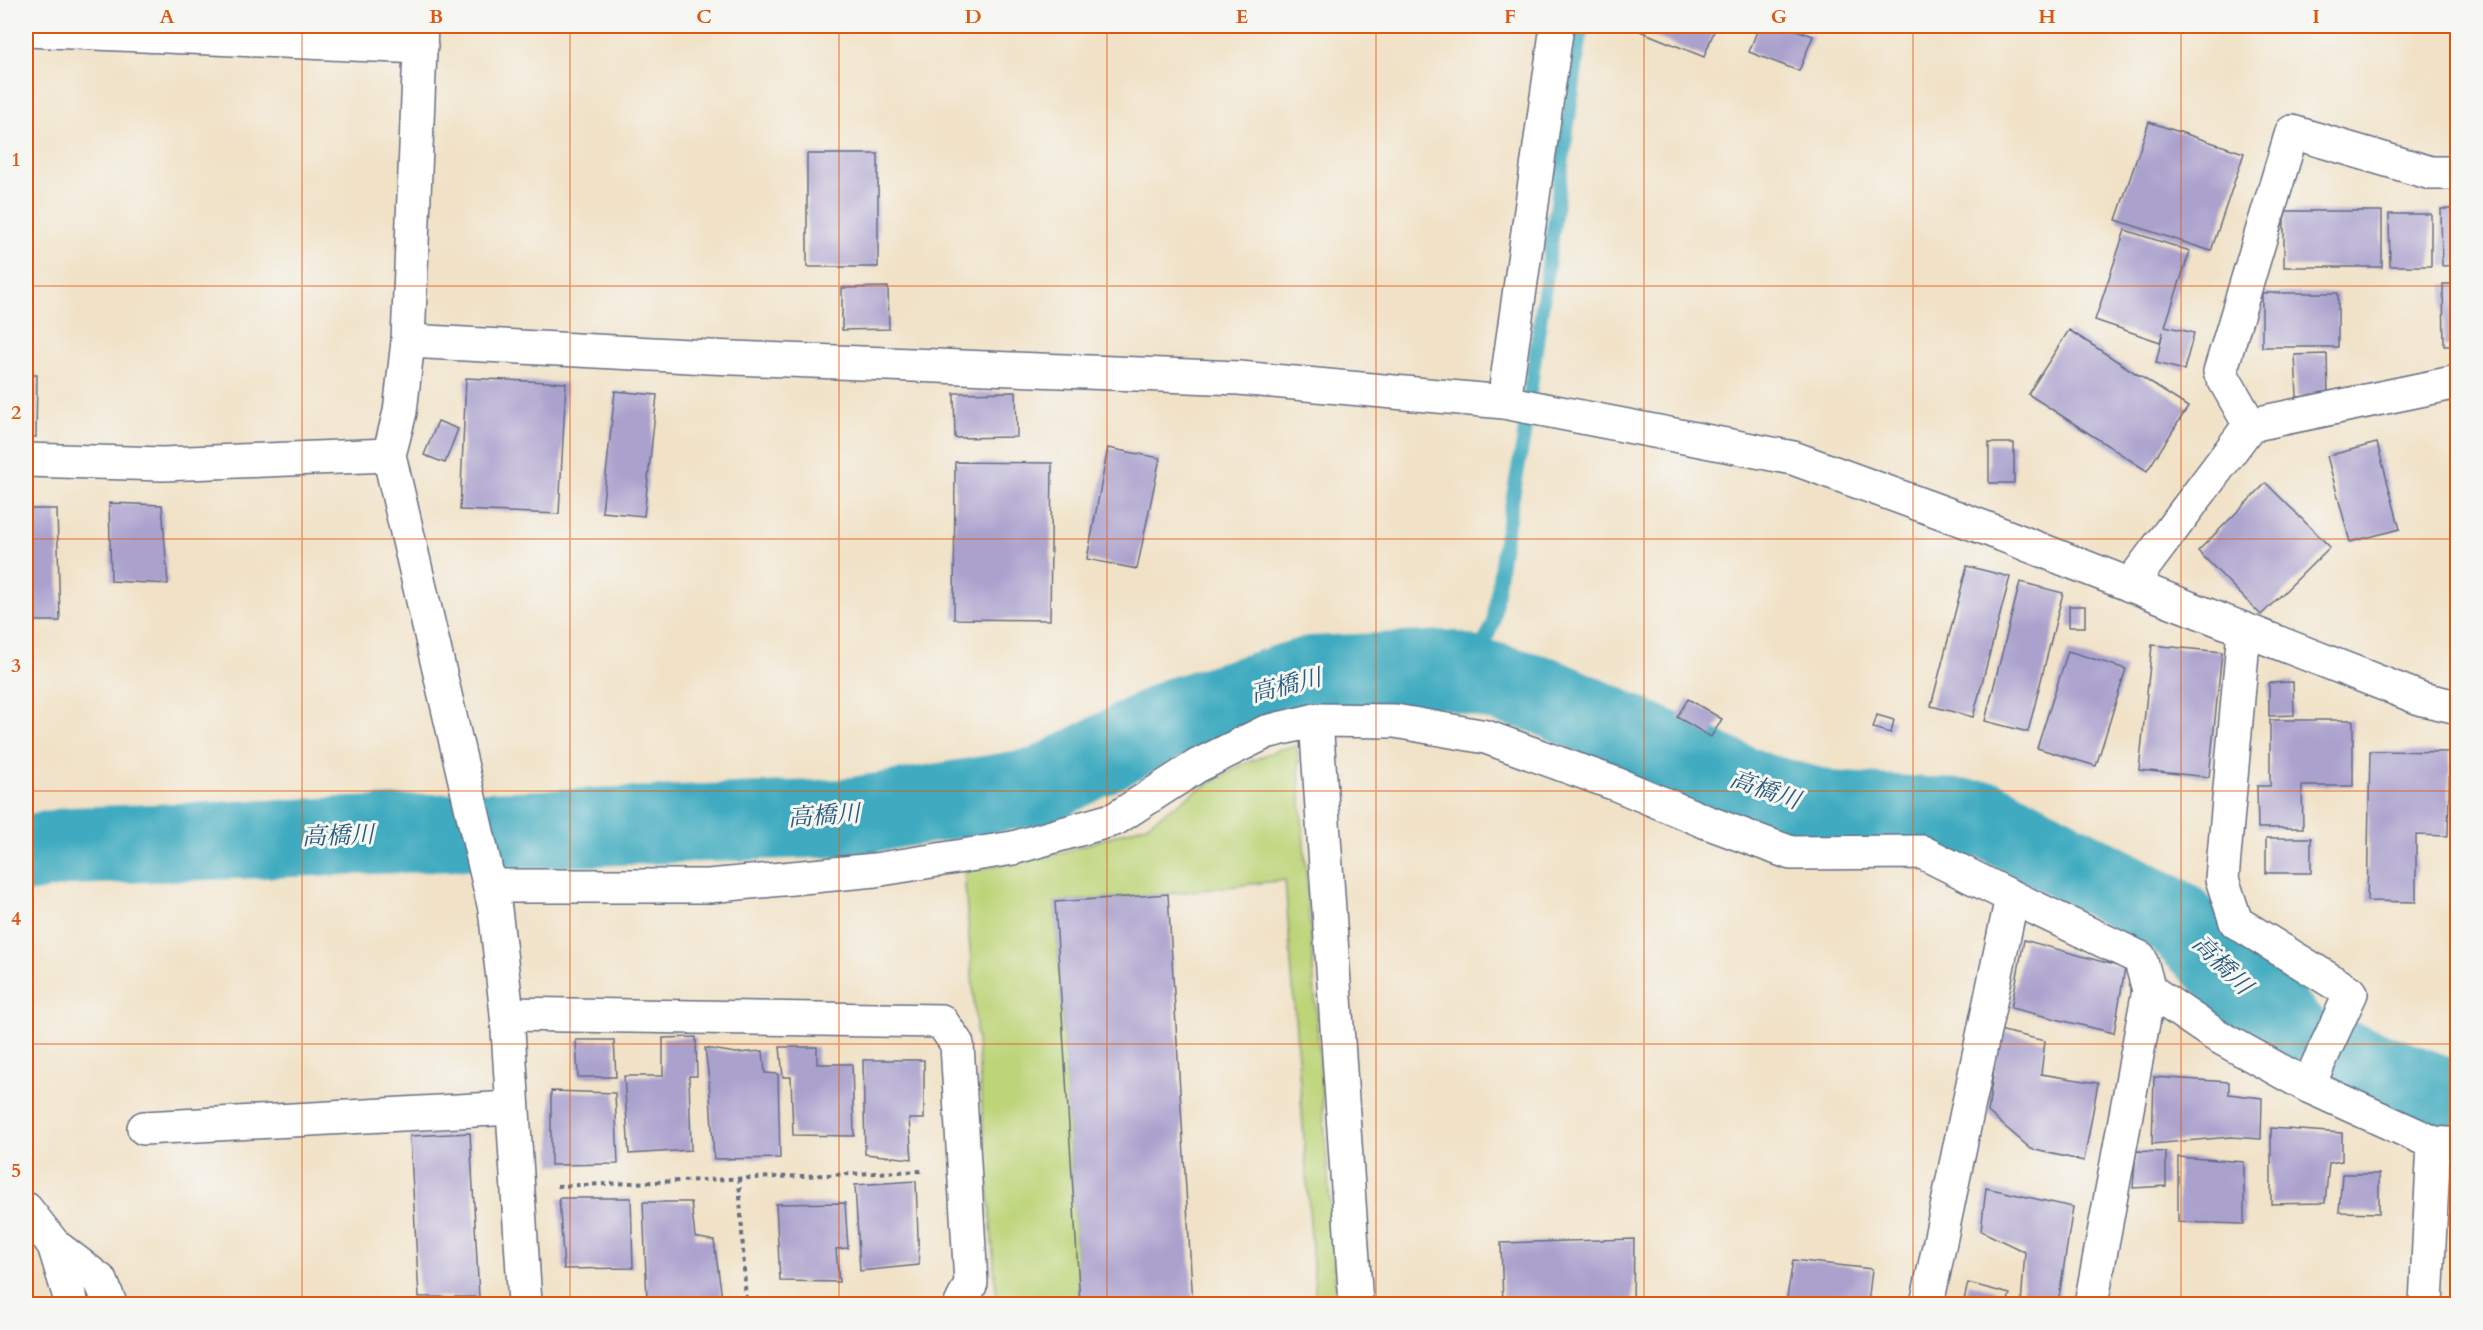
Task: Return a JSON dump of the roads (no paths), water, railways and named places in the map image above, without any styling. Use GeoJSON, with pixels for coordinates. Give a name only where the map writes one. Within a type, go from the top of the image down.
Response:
{"type":"FeatureCollection","features":[{"type":"Feature","properties":{"kind":"street"},"geometry":{"type":"LineString","coordinates":[[1504,402],[1557,26]]}},
{"type":"Feature","properties":{"kind":"street"},"geometry":{"type":"LineString","coordinates":[[26,30],[421,36],[408,341],[400,412],[388,455],[495,909],[507,1014],[525,1305]]}},
{"type":"Feature","properties":{"kind":"street"},"geometry":{"type":"LineString","coordinates":[[2250,425],[2220,372],[2292,132],[2431,173],[2457,173]]}},
{"type":"Feature","properties":{"kind":"street"},"geometry":{"type":"LineString","coordinates":[[408,341],[709,357],[1239,378],[1504,402],[1793,458],[1985,528],[2422,699],[2457,707]]}},
{"type":"Feature","properties":{"kind":"street"},"geometry":{"type":"LineString","coordinates":[[2130,585],[2250,425],[2457,382]]}},
{"type":"Feature","properties":{"kind":"street"},"geometry":{"type":"LineString","coordinates":[[26,460],[163,464],[388,455]]}},
{"type":"Feature","properties":{"kind":"street"},"geometry":{"type":"LineString","coordinates":[[2244,630],[2222,879],[2236,922],[2351,993],[2308,1086]]}},
{"type":"Feature","properties":{"kind":"street"},"geometry":{"type":"LineString","coordinates":[[490,886],[709,886],[875,870],[1013,848],[1115,819],[1197,766],[1266,732],[1316,720],[1395,721],[1486,737],[1616,784],[1704,821],[1791,853],[1922,852],[2140,958],[2149,990],[2091,1305]]}},
{"type":"Feature","properties":{"kind":"street"},"geometry":{"type":"LineString","coordinates":[[1316,720],[1356,1305]]}},
{"type":"Feature","properties":{"kind":"street"},"geometry":{"type":"LineString","coordinates":[[1927,1305],[2012,897]]}},
{"type":"Feature","properties":{"kind":"street"},"geometry":{"type":"LineString","coordinates":[[2149,990],[2214,1034],[2308,1086],[2446,1144],[2426,1305]]}},
{"type":"Feature","properties":{"kind":"street"},"geometry":{"type":"LineString","coordinates":[[507,1014],[941,1021],[957,1044],[971,1283],[961,1305]]}},
{"type":"Feature","properties":{"kind":"street"},"geometry":{"type":"LineString","coordinates":[[144,1128],[512,1108]]}},
{"type":"Feature","properties":{"kind":"street"},"geometry":{"type":"LineString","coordinates":[[26,1209],[54,1245],[101,1281],[110,1305]]}},
{"type":"Feature","properties":{"kind":"street"},"geometry":{"type":"LineString","coordinates":[[54,1245],[72,1305]]}},
{"type":"Feature","properties":{"kind":"waterway"},"geometry":{"type":"LineString","coordinates":[[1469,675],[1493,624],[1502,556],[1523,442],[1582,26]]}},
{"type":"Feature","properties":{"kind":"waterway","name":"高橋川"},"geometry":{"type":"LineString","coordinates":[[26,854],[70,846],[842,818],[1042,786],[1176,716],[1311,675],[1447,669],[1543,695],[1757,791],[1829,810],[1988,820],[2175,918],[2301,1044],[2448,1097],[2458,1098]]}}]}
